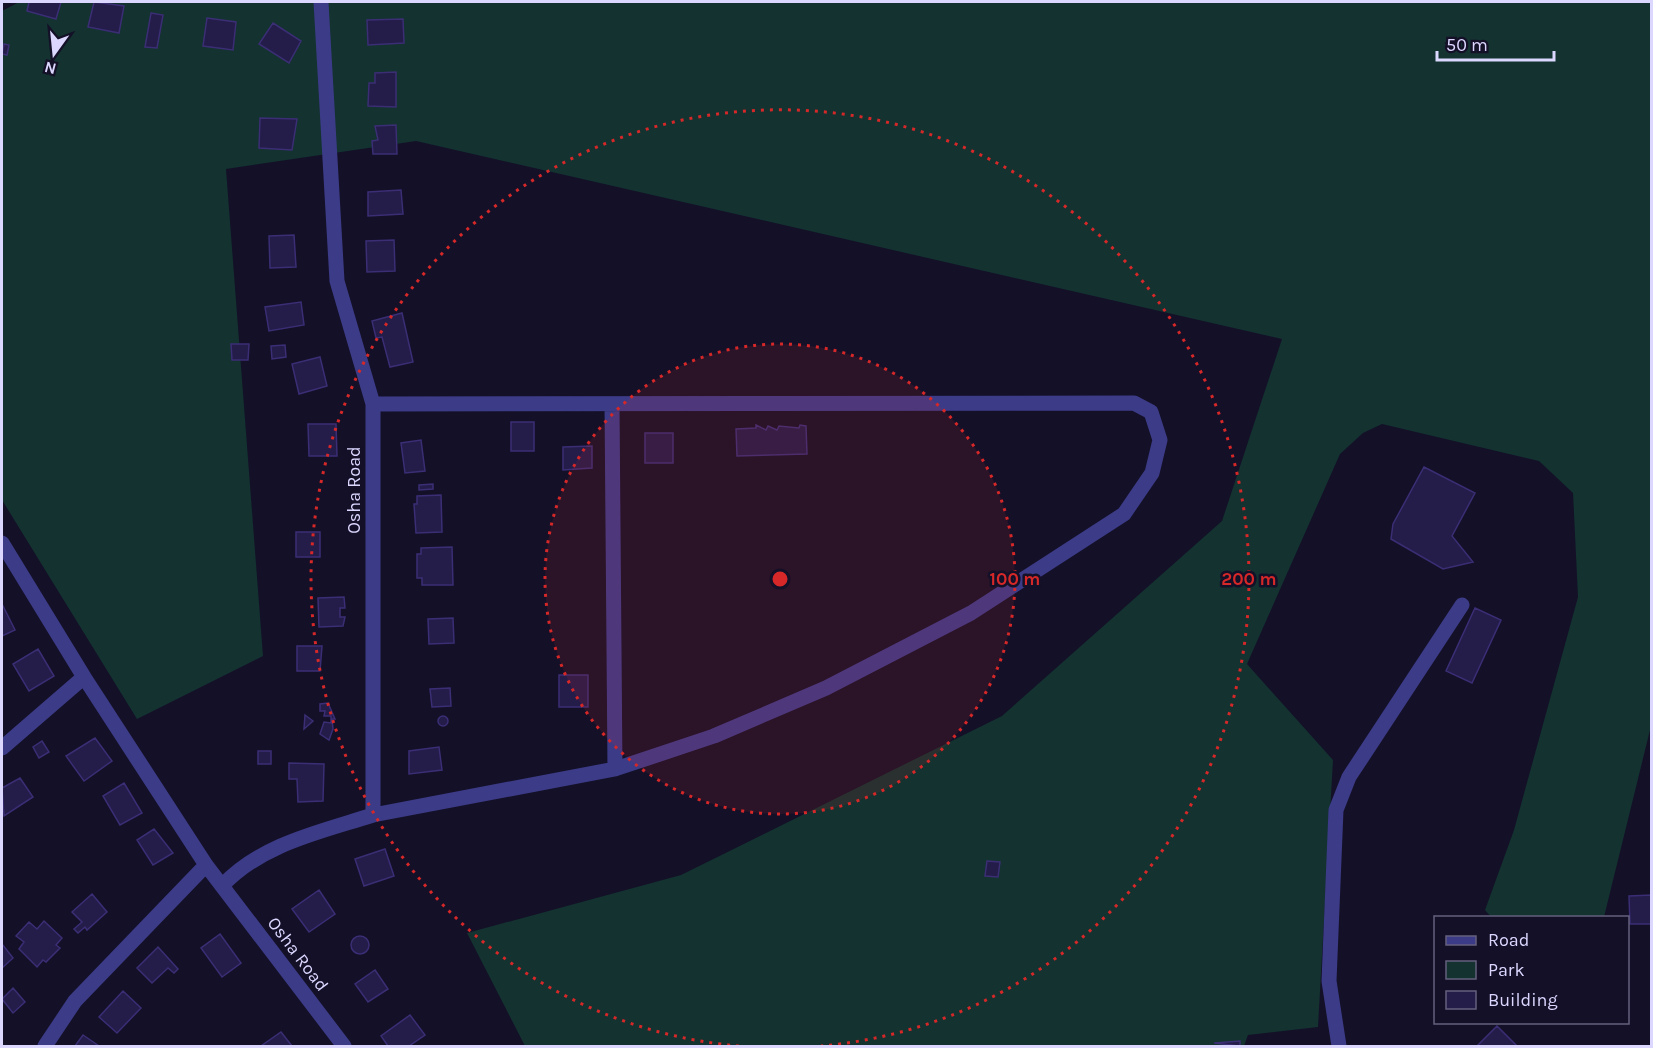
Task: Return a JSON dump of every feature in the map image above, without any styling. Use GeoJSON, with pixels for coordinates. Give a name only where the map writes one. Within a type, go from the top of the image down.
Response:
{"type":"FeatureCollection","features":[{"type":"Feature","properties":{"kind":"street","name":"Osha Road"},"geometry":{"type":"LineString","coordinates":[[321,2],[337,281],[373,404],[373,815]]}},
{"type":"Feature","properties":{"kind":"street"},"geometry":{"type":"LineString","coordinates":[[222,886],[238,869],[293,840],[373,815],[615,770],[714,736],[816,692],[971,613],[1124,514],[1152,473],[1160,440],[1151,412],[1134,403],[373,404]]}},
{"type":"Feature","properties":{"kind":"street"},"geometry":{"type":"LineString","coordinates":[[612,404],[615,770]]}},
{"type":"Feature","properties":{"kind":"street","name":"Osha Road"},"geometry":{"type":"LineString","coordinates":[[2,543],[84,677],[206,865],[344,1047]]}},
{"type":"Feature","properties":{"kind":"street"},"geometry":{"type":"LineString","coordinates":[[1339,1047],[1329,981],[1336,810],[1340,795],[1349,777],[1462,605]]}},
{"type":"Feature","properties":{"kind":"street"},"geometry":{"type":"LineString","coordinates":[[2,748],[84,677]]}},
{"type":"Feature","properties":{"kind":"street"},"geometry":{"type":"LineString","coordinates":[[45,1047],[75,1001],[206,865]]}},
{"type":"Feature","properties":{"kind":"green space"},"geometry":{"type":"Polygon","coordinates":[[[19,2],[1651,2],[1651,726],[1604,916],[1490,916],[1485,910],[1514,830],[1578,597],[1573,493],[1539,461],[1382,424],[1363,433],[1340,454],[1247,664],[1333,760],[1318,1027],[1248,1035],[1244,1046],[525,1046],[467,933],[681,875],[1002,716],[1222,521],[1282,339],[416,141],[226,169],[263,656],[137,719],[2,500],[2,11],[19,2]]]}},
{"type":"Feature","properties":{"kind":"building"},"geometry":{"type":"Polygon","coordinates":[[[29,2],[61,2],[56,19],[27,11],[29,2]]]}},
{"type":"Feature","properties":{"kind":"building"},"geometry":{"type":"Polygon","coordinates":[[[94,2],[124,6],[119,33],[88,27],[94,2]]]}},
{"type":"Feature","properties":{"kind":"building"},"geometry":{"type":"Polygon","coordinates":[[[151,13],[163,15],[157,48],[145,47],[151,13]]]}},
{"type":"Feature","properties":{"kind":"building"},"geometry":{"type":"Polygon","coordinates":[[[207,18],[236,22],[233,50],[203,46],[207,18]]]}},
{"type":"Feature","properties":{"kind":"building"},"geometry":{"type":"Polygon","coordinates":[[[403,19],[404,43],[368,45],[367,20],[403,19]]]}},
{"type":"Feature","properties":{"kind":"building"},"geometry":{"type":"Polygon","coordinates":[[[273,23],[301,41],[289,63],[259,44],[273,23]]]}},
{"type":"Feature","properties":{"kind":"building"},"geometry":{"type":"Polygon","coordinates":[[[4,44],[9,45],[7,55],[2,54],[4,44]]]}},
{"type":"Feature","properties":{"kind":"building"},"geometry":{"type":"Polygon","coordinates":[[[396,72],[396,107],[368,106],[369,83],[375,83],[375,73],[396,72]]]}},
{"type":"Feature","properties":{"kind":"building"},"geometry":{"type":"Polygon","coordinates":[[[260,118],[297,119],[292,150],[259,148],[260,118]]]}},
{"type":"Feature","properties":{"kind":"building"},"geometry":{"type":"Polygon","coordinates":[[[396,125],[397,154],[373,154],[372,141],[378,140],[375,126],[396,125]]]}},
{"type":"Feature","properties":{"kind":"building"},"geometry":{"type":"Polygon","coordinates":[[[401,190],[403,214],[368,216],[368,192],[401,190]]]}},
{"type":"Feature","properties":{"kind":"building"},"geometry":{"type":"Polygon","coordinates":[[[294,235],[296,267],[270,268],[269,236],[294,235]]]}},
{"type":"Feature","properties":{"kind":"building"},"geometry":{"type":"Polygon","coordinates":[[[394,240],[395,271],[367,272],[366,241],[394,240]]]}},
{"type":"Feature","properties":{"kind":"building"},"geometry":{"type":"Polygon","coordinates":[[[301,302],[304,325],[269,331],[265,307],[301,302]]]}},
{"type":"Feature","properties":{"kind":"building"},"geometry":{"type":"Polygon","coordinates":[[[402,313],[413,362],[390,367],[382,337],[376,338],[372,321],[402,313]]]}},
{"type":"Feature","properties":{"kind":"building"},"geometry":{"type":"Polygon","coordinates":[[[231,344],[249,344],[248,360],[232,360],[231,344]]]}},
{"type":"Feature","properties":{"kind":"building"},"geometry":{"type":"Polygon","coordinates":[[[285,345],[286,357],[272,359],[271,346],[285,345]]]}},
{"type":"Feature","properties":{"kind":"building"},"geometry":{"type":"Polygon","coordinates":[[[320,357],[327,386],[299,394],[292,364],[320,357]]]}},
{"type":"Feature","properties":{"kind":"building"},"geometry":{"type":"Polygon","coordinates":[[[511,422],[534,422],[534,451],[511,451],[511,422]]]}},
{"type":"Feature","properties":{"kind":"building"},"geometry":{"type":"Polygon","coordinates":[[[308,424],[336,424],[337,456],[309,456],[308,424]]]}},
{"type":"Feature","properties":{"kind":"building"},"geometry":{"type":"Polygon","coordinates":[[[756,425],[766,430],[768,426],[777,430],[779,426],[799,428],[800,425],[806,426],[807,454],[737,456],[736,429],[756,428],[756,425]]]}},
{"type":"Feature","properties":{"kind":"building"},"geometry":{"type":"Polygon","coordinates":[[[645,433],[673,433],[673,463],[645,463],[645,433]]]}},
{"type":"Feature","properties":{"kind":"building"},"geometry":{"type":"Polygon","coordinates":[[[421,440],[425,471],[405,473],[401,443],[421,440]]]}},
{"type":"Feature","properties":{"kind":"building"},"geometry":{"type":"Polygon","coordinates":[[[592,446],[592,468],[563,470],[563,447],[592,446]]]}},
{"type":"Feature","properties":{"kind":"building"},"geometry":{"type":"Polygon","coordinates":[[[1424,467],[1475,493],[1452,536],[1473,562],[1443,569],[1391,539],[1393,524],[1424,467]]]}},
{"type":"Feature","properties":{"kind":"building"},"geometry":{"type":"Polygon","coordinates":[[[433,484],[433,489],[419,490],[419,485],[433,484]]]}},
{"type":"Feature","properties":{"kind":"building"},"geometry":{"type":"Polygon","coordinates":[[[441,495],[442,532],[416,533],[414,504],[417,504],[417,496],[441,495]]]}},
{"type":"Feature","properties":{"kind":"building"},"geometry":{"type":"Polygon","coordinates":[[[296,532],[320,532],[320,557],[296,557],[296,532]]]}},
{"type":"Feature","properties":{"kind":"building"},"geometry":{"type":"Polygon","coordinates":[[[452,547],[453,585],[422,585],[422,578],[417,578],[417,554],[421,554],[421,548],[452,547]]]}},
{"type":"Feature","properties":{"kind":"building"},"geometry":{"type":"Polygon","coordinates":[[[344,597],[345,608],[340,608],[340,617],[345,617],[343,626],[319,627],[318,598],[344,597]]]}},
{"type":"Feature","properties":{"kind":"building"},"geometry":{"type":"Polygon","coordinates":[[[2,604],[15,630],[2,636],[2,604]]]}},
{"type":"Feature","properties":{"kind":"building"},"geometry":{"type":"Polygon","coordinates":[[[1475,608],[1501,620],[1472,683],[1446,671],[1475,608]]]}},
{"type":"Feature","properties":{"kind":"building"},"geometry":{"type":"Polygon","coordinates":[[[453,618],[454,643],[429,644],[428,619],[453,618]]]}},
{"type":"Feature","properties":{"kind":"building"},"geometry":{"type":"Polygon","coordinates":[[[297,646],[322,646],[320,671],[297,671],[297,646]]]}},
{"type":"Feature","properties":{"kind":"building"},"geometry":{"type":"Polygon","coordinates":[[[38,649],[54,676],[29,691],[13,664],[38,649]]]}},
{"type":"Feature","properties":{"kind":"building"},"geometry":{"type":"Polygon","coordinates":[[[559,675],[588,675],[588,707],[559,707],[559,675]]]}},
{"type":"Feature","properties":{"kind":"building"},"geometry":{"type":"Polygon","coordinates":[[[450,688],[451,706],[432,707],[430,689],[450,688]]]}},
{"type":"Feature","properties":{"kind":"building"},"geometry":{"type":"Polygon","coordinates":[[[328,703],[335,719],[332,719],[333,729],[329,740],[320,734],[324,722],[331,723],[331,716],[324,716],[325,711],[320,711],[320,704],[328,703]]]}},
{"type":"Feature","properties":{"kind":"building"},"geometry":{"type":"Polygon","coordinates":[[[305,715],[313,721],[304,729],[305,715]]]}},
{"type":"Feature","properties":{"kind":"building"},"geometry":{"type":"Polygon","coordinates":[[[443,716],[447,717],[447,725],[443,726],[439,725],[438,721],[439,717],[443,716]]]}},
{"type":"Feature","properties":{"kind":"building"},"geometry":{"type":"Polygon","coordinates":[[[95,738],[112,761],[84,781],[66,756],[95,738]]]}},
{"type":"Feature","properties":{"kind":"building"},"geometry":{"type":"Polygon","coordinates":[[[42,741],[49,752],[39,758],[33,747],[42,741]]]}},
{"type":"Feature","properties":{"kind":"building"},"geometry":{"type":"Polygon","coordinates":[[[439,747],[442,770],[409,774],[409,751],[439,747]]]}},
{"type":"Feature","properties":{"kind":"building"},"geometry":{"type":"Polygon","coordinates":[[[258,751],[271,751],[271,764],[258,764],[258,751]]]}},
{"type":"Feature","properties":{"kind":"building"},"geometry":{"type":"Polygon","coordinates":[[[289,763],[324,764],[323,801],[298,802],[297,779],[289,779],[289,763]]]}},
{"type":"Feature","properties":{"kind":"building"},"geometry":{"type":"Polygon","coordinates":[[[20,778],[33,797],[4,816],[2,788],[20,778]]]}},
{"type":"Feature","properties":{"kind":"building"},"geometry":{"type":"Polygon","coordinates":[[[124,783],[142,813],[120,825],[103,796],[124,783]]]}},
{"type":"Feature","properties":{"kind":"building"},"geometry":{"type":"Polygon","coordinates":[[[154,829],[173,853],[153,865],[137,840],[154,829]]]}},
{"type":"Feature","properties":{"kind":"building"},"geometry":{"type":"Polygon","coordinates":[[[385,849],[394,876],[364,886],[355,859],[385,849]]]}},
{"type":"Feature","properties":{"kind":"building"},"geometry":{"type":"Polygon","coordinates":[[[987,861],[1000,862],[998,877],[985,876],[987,861]]]}},
{"type":"Feature","properties":{"kind":"building"},"geometry":{"type":"Polygon","coordinates":[[[319,890],[335,914],[309,932],[292,909],[319,890]]]}},
{"type":"Feature","properties":{"kind":"building"},"geometry":{"type":"Polygon","coordinates":[[[92,894],[107,912],[87,930],[85,927],[78,933],[74,929],[82,922],[72,912],[92,894]]]}},
{"type":"Feature","properties":{"kind":"building"},"geometry":{"type":"Polygon","coordinates":[[[1652,895],[1652,924],[1630,924],[1629,896],[1652,895]]]}},
{"type":"Feature","properties":{"kind":"building"},"geometry":{"type":"Polygon","coordinates":[[[44,921],[62,938],[56,945],[60,948],[46,962],[43,960],[37,967],[19,949],[24,942],[16,936],[29,922],[37,929],[44,921]]]}},
{"type":"Feature","properties":{"kind":"building"},"geometry":{"type":"Polygon","coordinates":[[[220,934],[241,963],[222,977],[201,948],[220,934]]]}},
{"type":"Feature","properties":{"kind":"building"},"geometry":{"type":"Polygon","coordinates":[[[360,936],[366,939],[369,945],[366,951],[360,954],[354,951],[351,945],[354,939],[360,936]]]}},
{"type":"Feature","properties":{"kind":"building"},"geometry":{"type":"Polygon","coordinates":[[[2,944],[13,958],[2,968],[2,944]]]}},
{"type":"Feature","properties":{"kind":"building"},"geometry":{"type":"Polygon","coordinates":[[[158,947],[178,969],[174,973],[168,968],[152,983],[137,968],[158,947]]]}},
{"type":"Feature","properties":{"kind":"building"},"geometry":{"type":"Polygon","coordinates":[[[375,970],[388,989],[368,1002],[355,984],[375,970]]]}},
{"type":"Feature","properties":{"kind":"building"},"geometry":{"type":"Polygon","coordinates":[[[13,988],[25,1002],[13,1013],[2,999],[13,988]]]}},
{"type":"Feature","properties":{"kind":"building"},"geometry":{"type":"Polygon","coordinates":[[[123,991],[141,1008],[117,1033],[99,1017],[123,991]]]}},
{"type":"Feature","properties":{"kind":"building"},"geometry":{"type":"Polygon","coordinates":[[[410,1015],[425,1035],[409,1046],[388,1046],[381,1036],[410,1015]]]}},
{"type":"Feature","properties":{"kind":"building"},"geometry":{"type":"Polygon","coordinates":[[[1497,1026],[1517,1046],[1477,1046],[1497,1026]]]}},
{"type":"Feature","properties":{"kind":"building"},"geometry":{"type":"Polygon","coordinates":[[[281,1032],[292,1046],[261,1046],[281,1032]]]}},
{"type":"Feature","properties":{"kind":"building"},"geometry":{"type":"Polygon","coordinates":[[[83,1035],[99,1046],[75,1046],[83,1035]]]}},
{"type":"Feature","properties":{"kind":"building"},"geometry":{"type":"Polygon","coordinates":[[[1240,1041],[1240,1046],[1214,1043],[1240,1041]]]}}]}
